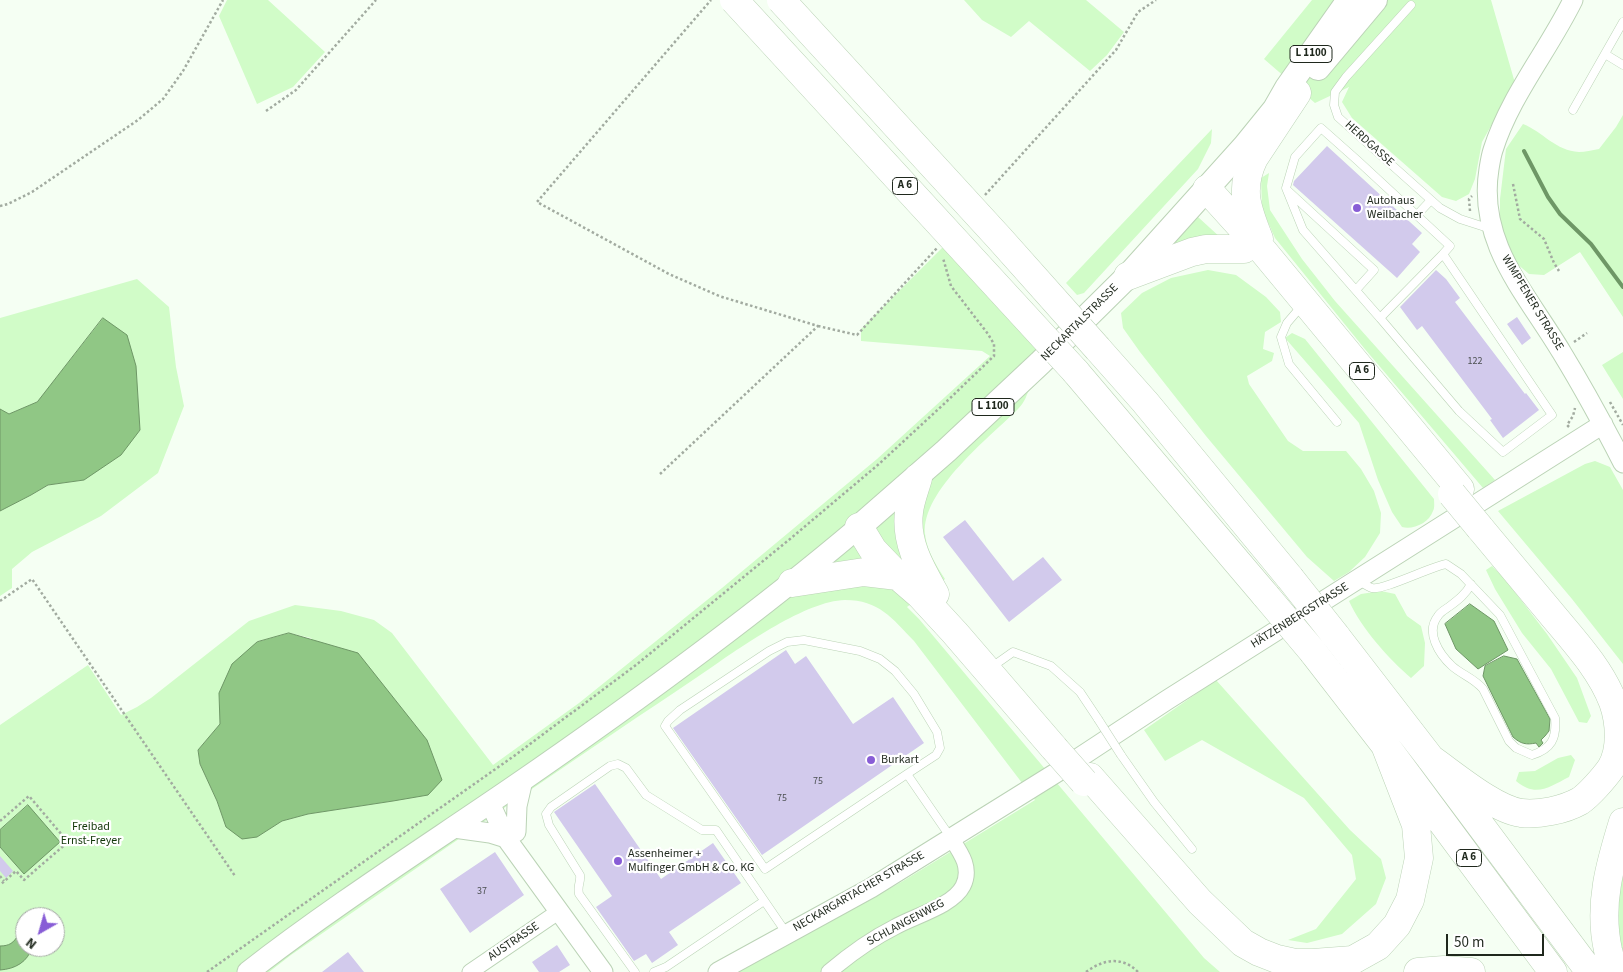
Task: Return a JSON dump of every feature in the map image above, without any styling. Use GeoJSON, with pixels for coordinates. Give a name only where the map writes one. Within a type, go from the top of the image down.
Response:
{"type":"FeatureCollection","features":[{"type":"Feature","properties":{"kind":"highway","name":"A 6"},"geometry":{"type":"LineString","coordinates":[[734,0],[1075,372],[1266,596],[1313,652],[1385,745],[1553,972]]}},
{"type":"Feature","properties":{"kind":"highway","name":"A 6"},"geometry":{"type":"LineString","coordinates":[[781,0],[1000,239],[1145,402],[1336,636],[1431,759],[1590,972]]}},
{"type":"Feature","properties":{"kind":"highway","name":"A 6"},"geometry":{"type":"LineString","coordinates":[[1297,93],[1249,168],[1245,188],[1254,251],[1456,492]]}},
{"type":"Feature","properties":{"kind":"highway"},"geometry":{"type":"LineString","coordinates":[[1202,196],[1254,251],[1273,279],[1483,525],[1583,651],[1606,686],[1617,716],[1619,741],[1611,767],[1580,801],[1556,810],[1537,814],[1520,812],[1502,806],[1481,794],[1431,759]]}},
{"type":"Feature","properties":{"kind":"highway"},"geometry":{"type":"LineString","coordinates":[[1128,276],[1164,261],[1206,249],[1254,251]]}},
{"type":"Feature","properties":{"kind":"highway"},"geometry":{"type":"LineString","coordinates":[[918,478],[909,512],[910,539],[918,562],[935,594]]}},
{"type":"Feature","properties":{"kind":"highway"},"geometry":{"type":"LineString","coordinates":[[864,523],[873,550],[920,595],[1057,746],[1214,930],[1246,960],[1262,972]]}},
{"type":"Feature","properties":{"kind":"highway"},"geometry":{"type":"LineString","coordinates":[[864,523],[935,594],[996,664],[1057,746]]}},
{"type":"Feature","properties":{"kind":"highway"},"geometry":{"type":"LineString","coordinates":[[1483,525],[1589,646],[1610,674],[1623,700]]}},
{"type":"Feature","properties":{"kind":"highway"},"geometry":{"type":"LineString","coordinates":[[792,583],[864,572],[898,576]]}},
{"type":"Feature","properties":{"kind":"highway"},"geometry":{"type":"LineString","coordinates":[[1087,780],[1200,902],[1243,942],[1258,952],[1295,963],[1353,960],[1378,946],[1397,926],[1410,900],[1419,858],[1416,825],[1385,745]]}},
{"type":"Feature","properties":{"kind":"highway"},"geometry":{"type":"LineString","coordinates":[[1614,972],[1605,936],[1605,891],[1609,869],[1623,822]]}},
{"type":"Feature","properties":{"kind":"highway"},"geometry":{"type":"LineString","coordinates":[[1418,972],[1444,970],[1471,972]]}},
{"type":"Feature","properties":{"kind":"main road","name":"NECKARTALSTRASSE"},"geometry":{"type":"LineString","coordinates":[[864,523],[918,478],[1040,363],[1128,276],[1245,146],[1275,108],[1349,0]]}},
{"type":"Feature","properties":{"kind":"main road","name":"NECKARTALSTRASSE"},"geometry":{"type":"LineString","coordinates":[[1275,108],[1297,93],[1375,0]]}},
{"type":"Feature","properties":{"kind":"main road","name":"L 1100"},"geometry":{"type":"LineString","coordinates":[[248,972],[313,922],[454,828],[667,679],[792,583],[864,523]]}},
{"type":"Feature","properties":{"kind":"street","name":"WIMPFENER STRASSE"},"geometry":{"type":"LineString","coordinates":[[1573,0],[1507,116],[1492,151],[1488,180],[1488,203],[1492,230],[1502,256],[1562,352],[1611,420],[1623,462]]}},
{"type":"Feature","properties":{"kind":"street","name":"WIMPFENER STRASSE"},"geometry":{"type":"LineString","coordinates":[[1507,116],[1581,0]]}},
{"type":"Feature","properties":{"kind":"street","name":"HÄTZENBERGSTRASSE"},"geometry":{"type":"LineString","coordinates":[[998,809],[1357,579],[1611,420]]}},
{"type":"Feature","properties":{"kind":"street"},"geometry":{"type":"LineString","coordinates":[[511,835],[523,780]]}},
{"type":"Feature","properties":{"kind":"street"},"geometry":{"type":"LineString","coordinates":[[494,800],[531,872],[603,972]]}},
{"type":"Feature","properties":{"kind":"street","name":"NECKARGARTACHER STRASSE"},"geometry":{"type":"LineString","coordinates":[[718,972],[871,888],[998,809]]}},
{"type":"Feature","properties":{"kind":"street"},"geometry":{"type":"LineString","coordinates":[[454,828],[511,835]]}},
{"type":"Feature","properties":{"kind":"street","name":"SCHLANGENWEG"},"geometry":{"type":"LineString","coordinates":[[829,972],[895,926],[958,895],[966,877],[966,866],[964,858],[951,838]]}},
{"type":"Feature","properties":{"kind":"street","name":"AUSTRASSE"},"geometry":{"type":"LineString","coordinates":[[470,972],[558,912]]}},
{"type":"Feature","properties":{"kind":"lane","name":"HERDGASSE"},"geometry":{"type":"LineString","coordinates":[[1411,5],[1346,77],[1335,92],[1334,105],[1338,117],[1440,208],[1460,219],[1492,230]]}},
{"type":"Feature","properties":{"kind":"lane"},"geometry":{"type":"LineString","coordinates":[[1573,110],[1623,22]]}},
{"type":"Feature","properties":{"kind":"lane"},"geometry":{"type":"LineString","coordinates":[[1605,54],[1623,65]]}},
{"type":"Feature","properties":{"kind":"lane"},"geometry":{"type":"LineString","coordinates":[[1380,318],[1450,246],[1321,128],[1296,156],[1286,188],[1304,230],[1459,411],[1503,452],[1552,415],[1443,254]]}},
{"type":"Feature","properties":{"kind":"lane"},"geometry":{"type":"LineString","coordinates":[[1286,188],[1374,270],[1356,290]]}},
{"type":"Feature","properties":{"kind":"lane"},"geometry":{"type":"LineString","coordinates":[[1417,215],[1431,200]]}},
{"type":"Feature","properties":{"kind":"lane"},"geometry":{"type":"LineString","coordinates":[[1299,309],[1287,323],[1280,338],[1289,364],[1336,422]]}},
{"type":"Feature","properties":{"kind":"lane"},"geometry":{"type":"LineString","coordinates":[[1357,579],[1372,588],[1382,587],[1435,566],[1446,564],[1461,574],[1471,584],[1500,615],[1555,718],[1556,728],[1553,740],[1543,751],[1532,755],[1516,748],[1510,741],[1477,682],[1452,667],[1434,641],[1432,626],[1438,614],[1467,592],[1471,584]]}},
{"type":"Feature","properties":{"kind":"lane"},"geometry":{"type":"LineString","coordinates":[[804,640],[831,644],[860,651],[880,660],[895,671],[914,694],[937,732],[940,748],[936,755],[907,774],[765,869],[666,726],[668,721],[680,710],[787,642],[804,640]]}},
{"type":"Feature","properties":{"kind":"lane"},"geometry":{"type":"LineString","coordinates":[[996,664],[1012,652],[1050,666],[1080,692],[1154,802],[1192,849]]}},
{"type":"Feature","properties":{"kind":"lane"},"geometry":{"type":"LineString","coordinates":[[635,972],[579,894],[577,887],[581,879],[580,875],[549,825],[546,814],[551,807],[610,766],[618,764],[626,768],[646,795],[702,830],[716,830],[787,934]]}},
{"type":"Feature","properties":{"kind":"lane"},"geometry":{"type":"LineString","coordinates":[[907,774],[951,838]]}},
{"type":"Feature","properties":{"kind":"lane"},"geometry":{"type":"LineString","coordinates":[[654,972],[666,967],[764,901]]}},
{"type":"Feature","properties":{"kind":"path"},"geometry":{"type":"LineString","coordinates":[[0,206],[32,192],[138,120],[163,100],[183,71],[223,0]]}},
{"type":"Feature","properties":{"kind":"path"},"geometry":{"type":"LineString","coordinates":[[266,111],[302,84],[376,0]]}},
{"type":"Feature","properties":{"kind":"path"},"geometry":{"type":"LineString","coordinates":[[207,972],[514,756],[636,665],[790,540],[879,464],[994,356],[994,344],[988,334],[951,286],[939,246],[857,335],[818,326],[711,292],[669,274],[537,202],[710,0]]}},
{"type":"Feature","properties":{"kind":"path"},"geometry":{"type":"LineString","coordinates":[[984,196],[1116,50],[1138,12],[1156,0]]}},
{"type":"Feature","properties":{"kind":"path"},"geometry":{"type":"LineString","coordinates":[[1513,184],[1520,219],[1544,240],[1559,271]]}},
{"type":"Feature","properties":{"kind":"path"},"geometry":{"type":"LineString","coordinates":[[660,474],[818,326]]}},
{"type":"Feature","properties":{"kind":"path"},"geometry":{"type":"LineString","coordinates":[[1572,343],[1587,333]]}},
{"type":"Feature","properties":{"kind":"path"},"geometry":{"type":"LineString","coordinates":[[1574,401],[1573,416],[1567,425],[1577,441]]}},
{"type":"Feature","properties":{"kind":"path"},"geometry":{"type":"LineString","coordinates":[[1611,420],[1623,425]]}},
{"type":"Feature","properties":{"kind":"path"},"geometry":{"type":"LineString","coordinates":[[0,601],[32,579],[235,876]]}},
{"type":"Feature","properties":{"kind":"path"},"geometry":{"type":"LineString","coordinates":[[0,821],[28,796],[68,842],[24,880],[16,871],[0,885]]}},
{"type":"Feature","properties":{"kind":"path"},"geometry":{"type":"LineString","coordinates":[[0,876],[4,881]]}},
{"type":"Feature","properties":{"kind":"path"},"geometry":{"type":"LineString","coordinates":[[1086,972],[1116,960],[1127,963],[1138,972]]}},
{"type":"Feature","properties":{"kind":"green space"},"geometry":{"type":"Polygon","coordinates":[[[227,0],[268,0],[325,52],[293,87],[257,104],[219,16],[227,0]]]}},
{"type":"Feature","properties":{"kind":"green space"},"geometry":{"type":"Polygon","coordinates":[[[964,0],[1086,0],[1124,32],[1107,55],[1090,71],[1029,21],[1011,37],[982,20],[964,0]]]}},
{"type":"Feature","properties":{"kind":"green space"},"geometry":{"type":"Polygon","coordinates":[[[1312,0],[1491,0],[1515,83],[1482,142],[1475,179],[1469,194],[1456,201],[1442,197],[1352,118],[1342,102],[1349,87],[1315,103],[1264,59],[1312,0]]]}},
{"type":"Feature","properties":{"kind":"green space"},"geometry":{"type":"Polygon","coordinates":[[[1623,115],[1623,317],[1580,252],[1544,275],[1529,274],[1516,263],[1500,228],[1500,199],[1506,149],[1523,124],[1556,145],[1571,151],[1581,152],[1599,149],[1623,115]]]}},
{"type":"Feature","properties":{"kind":"green space"},"geometry":{"type":"Polygon","coordinates":[[[1212,129],[1211,143],[1198,169],[1084,293],[1077,295],[1066,283],[1212,129]]]}},
{"type":"Feature","properties":{"kind":"green space"},"geometry":{"type":"Polygon","coordinates":[[[1269,173],[1267,186],[1270,210],[1302,259],[1335,301],[1495,480],[1483,488],[1364,348],[1275,238],[1262,209],[1261,178],[1269,173]]]}},
{"type":"Feature","properties":{"kind":"green space"},"geometry":{"type":"Polygon","coordinates":[[[1198,217],[1221,238],[1168,248],[1198,217]]]}},
{"type":"Feature","properties":{"kind":"green space","name":"Freibad Ernst-Freyer"},"geometry":{"type":"Polygon","coordinates":[[[943,247],[1053,365],[1031,386],[1018,409],[959,466],[934,500],[927,517],[925,534],[930,552],[945,579],[907,607],[1204,958],[1220,972],[737,972],[903,881],[1035,800],[914,641],[891,618],[876,607],[867,603],[845,600],[829,602],[794,616],[741,647],[291,955],[269,972],[0,972],[0,725],[88,665],[121,715],[151,698],[249,621],[295,605],[341,611],[374,620],[392,633],[493,765],[579,703],[722,588],[877,459],[990,356],[982,351],[861,341],[861,329],[943,247]],[[289,633],[257,642],[219,693],[220,724],[198,750],[200,764],[217,801],[226,827],[257,837],[282,821],[308,814],[393,801],[311,638],[289,633]]]}},
{"type":"Feature","properties":{"kind":"green space"},"geometry":{"type":"Polygon","coordinates":[[[1208,270],[1236,275],[1266,297],[1280,312],[1281,322],[1265,332],[1263,349],[1274,353],[1272,361],[1247,376],[1249,384],[1288,441],[1303,451],[1346,451],[1361,469],[1374,491],[1381,513],[1380,533],[1365,557],[1349,572],[1334,581],[1307,557],[1206,436],[1123,328],[1121,313],[1142,293],[1171,278],[1208,270]]]}},
{"type":"Feature","properties":{"kind":"green space"},"geometry":{"type":"Polygon","coordinates":[[[137,279],[169,307],[176,367],[184,406],[158,473],[101,516],[32,552],[12,569],[12,588],[0,596],[0,511],[49,485],[84,480],[140,430],[137,399],[103,318],[37,402],[9,414],[0,409],[0,318],[137,279]]]}},
{"type":"Feature","properties":{"kind":"green space"},"geometry":{"type":"Polygon","coordinates":[[[1292,333],[1305,339],[1434,499],[1434,510],[1428,519],[1420,525],[1402,527],[1392,512],[1378,480],[1359,423],[1285,338],[1292,333]]]}},
{"type":"Feature","properties":{"kind":"green space"},"geometry":{"type":"Polygon","coordinates":[[[1623,352],[1623,399],[1602,365],[1623,352]]]}},
{"type":"Feature","properties":{"kind":"green space"},"geometry":{"type":"Polygon","coordinates":[[[1595,461],[1610,467],[1623,490],[1623,664],[1572,599],[1498,511],[1585,464],[1595,461]]]}},
{"type":"Feature","properties":{"kind":"green space"},"geometry":{"type":"Polygon","coordinates":[[[1492,566],[1505,579],[1547,634],[1577,678],[1591,716],[1587,723],[1579,722],[1551,669],[1522,633],[1495,589],[1486,570],[1492,566]]]}},
{"type":"Feature","properties":{"kind":"green space"},"geometry":{"type":"Polygon","coordinates":[[[1381,591],[1395,594],[1407,616],[1421,626],[1425,643],[1424,666],[1411,678],[1376,642],[1361,622],[1349,601],[1361,594],[1381,591]]]}},
{"type":"Feature","properties":{"kind":"green space"},"geometry":{"type":"Polygon","coordinates":[[[1216,680],[1350,830],[1381,859],[1386,878],[1376,904],[1342,934],[1307,943],[1288,940],[1316,929],[1356,879],[1352,855],[1304,798],[1202,740],[1165,761],[1144,730],[1216,680]]]}},
{"type":"Feature","properties":{"kind":"green space"},"geometry":{"type":"Polygon","coordinates":[[[1571,755],[1575,760],[1569,777],[1549,787],[1536,790],[1530,789],[1516,781],[1519,772],[1535,771],[1558,758],[1571,755]]]}},
{"type":"Feature","properties":{"kind":"green space"},"geometry":{"type":"Polygon","coordinates":[[[1623,851],[1623,965],[1614,930],[1623,851]]]}},
{"type":"Feature","properties":{"kind":"shaded area"},"geometry":{"type":"Polygon","coordinates":[[[103,318],[127,335],[136,366],[140,430],[121,455],[84,480],[48,485],[0,511],[0,409],[9,414],[37,402],[103,318]]]}},
{"type":"Feature","properties":{"kind":"shaded area"},"geometry":{"type":"Polygon","coordinates":[[[1470,604],[1494,621],[1508,650],[1478,669],[1456,649],[1445,624],[1470,604]]]}},
{"type":"Feature","properties":{"kind":"shaded area"},"geometry":{"type":"Polygon","coordinates":[[[289,633],[358,653],[427,740],[442,780],[428,795],[308,814],[282,821],[257,837],[242,839],[226,827],[217,801],[200,764],[198,750],[220,724],[219,693],[232,664],[257,642],[289,633]]]}},
{"type":"Feature","properties":{"kind":"shaded area"},"geometry":{"type":"Polygon","coordinates":[[[1504,656],[1517,659],[1550,719],[1549,731],[1541,740],[1543,743],[1539,747],[1536,743],[1524,743],[1513,737],[1483,676],[1485,666],[1504,656]]]}},
{"type":"Feature","properties":{"kind":"shaded area"},"geometry":{"type":"Polygon","coordinates":[[[28,805],[60,842],[24,874],[0,847],[0,830],[28,805]]]}},
{"type":"Feature","properties":{"kind":"shaded area"},"geometry":{"type":"Polygon","coordinates":[[[15,940],[15,957],[27,957],[16,966],[0,970],[0,946],[11,944],[15,940]]]}},
{"type":"Feature","properties":{"kind":"building","name":"Autohaus Weilbacher"},"geometry":{"type":"Polygon","coordinates":[[[1327,146],[1422,233],[1412,244],[1420,252],[1397,278],[1293,185],[1294,181],[1327,146]]]}},
{"type":"Feature","properties":{"kind":"building"},"geometry":{"type":"Polygon","coordinates":[[[1436,270],[1446,279],[1460,298],[1455,302],[1539,410],[1503,438],[1490,420],[1492,419],[1422,326],[1417,330],[1400,307],[1436,270]]]}},
{"type":"Feature","properties":{"kind":"building"},"geometry":{"type":"Polygon","coordinates":[[[1517,317],[1531,338],[1522,345],[1507,324],[1517,317]]]}},
{"type":"Feature","properties":{"kind":"building"},"geometry":{"type":"Polygon","coordinates":[[[965,520],[1013,581],[1043,557],[1062,580],[1009,622],[943,537],[965,520]]]}},
{"type":"Feature","properties":{"kind":"building"},"geometry":{"type":"Polygon","coordinates":[[[786,650],[795,664],[806,656],[853,724],[893,697],[924,743],[762,855],[673,728],[786,650]]]}},
{"type":"Feature","properties":{"kind":"building","name":"Assenheimer + Mulfinger GmbH & Co. KG"},"geometry":{"type":"Polygon","coordinates":[[[595,784],[661,879],[713,843],[741,883],[669,932],[678,945],[652,963],[646,954],[634,961],[596,907],[612,896],[554,812],[595,784]]]}},
{"type":"Feature","properties":{"kind":"building"},"geometry":{"type":"Polygon","coordinates":[[[495,852],[524,895],[470,933],[440,889],[495,852]]]}},
{"type":"Feature","properties":{"kind":"building"},"geometry":{"type":"Polygon","coordinates":[[[0,856],[13,871],[6,878],[0,871],[0,856]]]}},
{"type":"Feature","properties":{"kind":"building"},"geometry":{"type":"Polygon","coordinates":[[[557,945],[570,965],[559,972],[539,972],[532,962],[557,945]]]}},
{"type":"Feature","properties":{"kind":"building"},"geometry":{"type":"Polygon","coordinates":[[[348,952],[364,972],[322,972],[348,952]]]}},
{"type":"Feature","properties":{"kind":"waterway"},"geometry":{"type":"LineString","coordinates":[[1524,151],[1548,197],[1560,214],[1591,244],[1623,287]]}},
{"type":"Feature","properties":{"kind":"place","name":"Autohaus Weilbacher"},"geometry":{"type":"Point","coordinates":[1357,208]}},
{"type":"Feature","properties":{"kind":"place","name":"Burkart"},"geometry":{"type":"Point","coordinates":[871,760]}},
{"type":"Feature","properties":{"kind":"place","name":"Assenheimer + Mulfinger GmbH & Co. KG"},"geometry":{"type":"Point","coordinates":[618,861]}}]}
